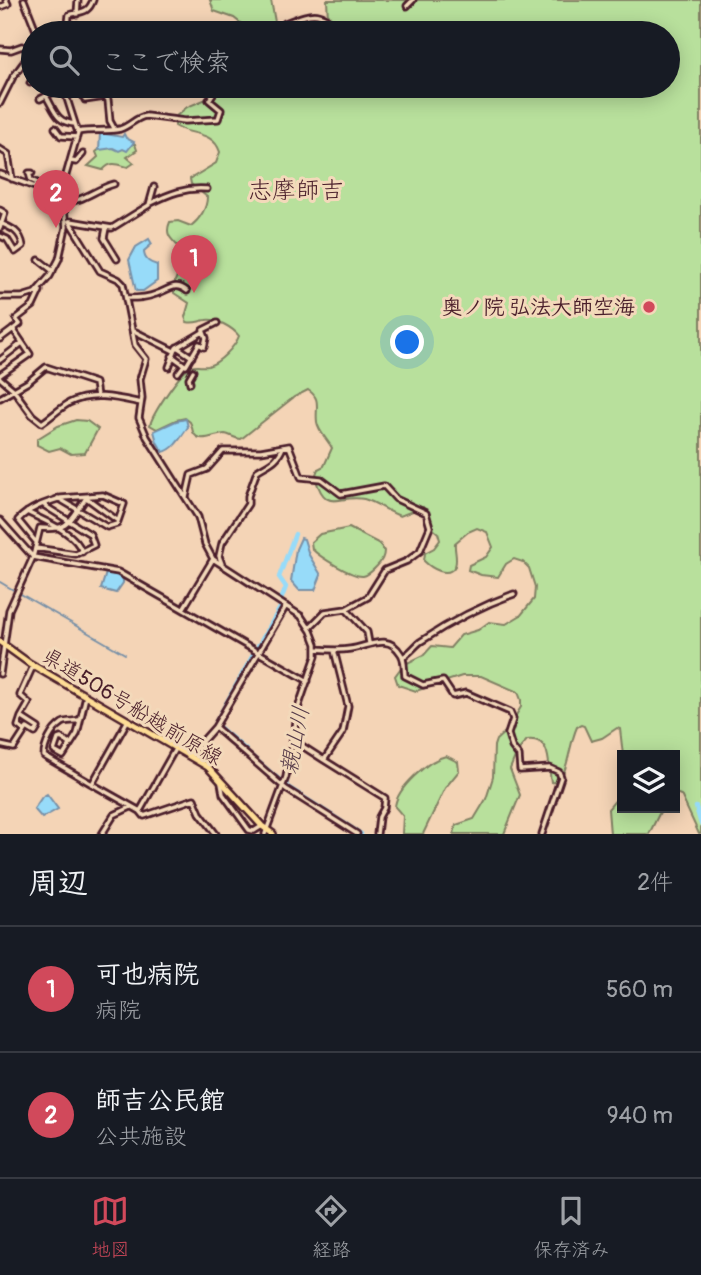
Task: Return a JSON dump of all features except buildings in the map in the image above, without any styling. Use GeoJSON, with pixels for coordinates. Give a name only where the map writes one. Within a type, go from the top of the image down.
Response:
{"type":"FeatureCollection","features":[{"type":"Feature","properties":{"kind":"main road","name":"県道506号船越前原線"},"geometry":{"type":"LineString","coordinates":[[2,644],[33,666],[208,767],[222,779],[264,830],[273,834]]}},
{"type":"Feature","properties":{"kind":"street"},"geometry":{"type":"LineString","coordinates":[[0,7],[8,4],[6,0]]}},
{"type":"Feature","properties":{"kind":"street"},"geometry":{"type":"LineString","coordinates":[[24,0],[32,21]]}},
{"type":"Feature","properties":{"kind":"street"},"geometry":{"type":"LineString","coordinates":[[77,14],[78,0]]}},
{"type":"Feature","properties":{"kind":"street"},"geometry":{"type":"LineString","coordinates":[[68,21],[73,13],[84,13],[93,0]]}},
{"type":"Feature","properties":{"kind":"street"},"geometry":{"type":"LineString","coordinates":[[407,6],[413,0]]}},
{"type":"Feature","properties":{"kind":"street"},"geometry":{"type":"LineString","coordinates":[[291,21],[314,13],[329,21]]}},
{"type":"Feature","properties":{"kind":"street"},"geometry":{"type":"LineString","coordinates":[[0,50],[21,46]]}},
{"type":"Feature","properties":{"kind":"street"},"geometry":{"type":"LineString","coordinates":[[0,103],[21,67]]}},
{"type":"Feature","properties":{"kind":"street"},"geometry":{"type":"LineString","coordinates":[[47,98],[64,123],[75,124]]}},
{"type":"Feature","properties":{"kind":"street"},"geometry":{"type":"LineString","coordinates":[[67,98],[77,136],[62,202],[67,220],[100,271],[122,282],[135,345],[146,359],[141,379],[139,418],[142,429],[198,517],[205,544],[213,559],[301,616],[310,627],[316,649],[314,663],[299,705],[283,786],[264,830],[248,830],[223,794],[222,779]]}},
{"type":"Feature","properties":{"kind":"street"},"geometry":{"type":"LineString","coordinates":[[106,98],[110,121],[116,130]]}},
{"type":"Feature","properties":{"kind":"street"},"geometry":{"type":"LineString","coordinates":[[77,136],[96,129],[116,130],[146,116],[186,121],[218,118],[221,110],[209,100],[210,98]]}},
{"type":"Feature","properties":{"kind":"street"},"geometry":{"type":"LineString","coordinates":[[55,128],[61,136],[87,139]]}},
{"type":"Feature","properties":{"kind":"street"},"geometry":{"type":"LineString","coordinates":[[0,149],[9,154],[12,179]]}},
{"type":"Feature","properties":{"kind":"street"},"geometry":{"type":"LineString","coordinates":[[71,161],[76,162],[83,154]]}},
{"type":"Feature","properties":{"kind":"street"},"geometry":{"type":"LineString","coordinates":[[32,173],[29,173],[31,180],[46,188],[48,192]]}},
{"type":"Feature","properties":{"kind":"street"},"geometry":{"type":"LineString","coordinates":[[0,175],[48,192],[62,202]]}},
{"type":"Feature","properties":{"kind":"street"},"geometry":{"type":"LineString","coordinates":[[42,203],[76,202],[102,187],[114,184]]}},
{"type":"Feature","properties":{"kind":"street"},"geometry":{"type":"LineString","coordinates":[[150,203],[153,187]]}},
{"type":"Feature","properties":{"kind":"street"},"geometry":{"type":"LineString","coordinates":[[67,220],[112,228],[169,193],[195,188],[207,190]]}},
{"type":"Feature","properties":{"kind":"street"},"geometry":{"type":"LineString","coordinates":[[0,210],[5,213],[1,225],[14,229],[23,246],[16,251],[7,239],[0,236]]}},
{"type":"Feature","properties":{"kind":"street"},"geometry":{"type":"LineString","coordinates":[[0,339],[19,324],[16,319],[33,306],[40,288],[53,271],[61,250],[67,220]]}},
{"type":"Feature","properties":{"kind":"street"},"geometry":{"type":"LineString","coordinates":[[14,229],[20,225]]}},
{"type":"Feature","properties":{"kind":"street"},"geometry":{"type":"LineString","coordinates":[[106,228],[104,237],[117,259]]}},
{"type":"Feature","properties":{"kind":"street"},"geometry":{"type":"LineString","coordinates":[[39,260],[53,271]]}},
{"type":"Feature","properties":{"kind":"street"},"geometry":{"type":"LineString","coordinates":[[127,298],[155,295],[174,286],[180,286],[187,291]]}},
{"type":"Feature","properties":{"kind":"street"},"geometry":{"type":"LineString","coordinates":[[0,297],[22,298],[40,288]]}},
{"type":"Feature","properties":{"kind":"street"},"geometry":{"type":"LineString","coordinates":[[169,368],[174,352],[207,327],[217,323]]}},
{"type":"Feature","properties":{"kind":"street"},"geometry":{"type":"LineString","coordinates":[[13,329],[30,354],[0,376],[28,411],[42,423],[70,402],[97,396],[141,403]]}},
{"type":"Feature","properties":{"kind":"street"},"geometry":{"type":"LineString","coordinates":[[132,330],[174,352],[192,357]]}},
{"type":"Feature","properties":{"kind":"street"},"geometry":{"type":"LineString","coordinates":[[178,373],[199,344],[204,347],[203,332]]}},
{"type":"Feature","properties":{"kind":"street"},"geometry":{"type":"LineString","coordinates":[[0,360],[22,343]]}},
{"type":"Feature","properties":{"kind":"street"},"geometry":{"type":"LineString","coordinates":[[174,352],[194,372],[189,378],[190,383]]}},
{"type":"Feature","properties":{"kind":"street"},"geometry":{"type":"LineString","coordinates":[[2,395],[28,382],[43,368],[48,367],[95,383],[97,396]]}},
{"type":"Feature","properties":{"kind":"street"},"geometry":{"type":"LineString","coordinates":[[186,497],[191,475],[206,469],[223,451],[289,446],[301,477],[321,479],[341,494],[384,486],[396,499],[422,509],[429,519],[430,527],[420,551],[407,561],[385,570],[368,597],[346,609],[325,612],[310,627]]}},
{"type":"Feature","properties":{"kind":"street"},"geometry":{"type":"LineString","coordinates":[[222,565],[219,556],[222,543],[248,504],[248,496],[257,471],[269,467],[283,447]]}},
{"type":"Feature","properties":{"kind":"street"},"geometry":{"type":"LineString","coordinates":[[44,505],[90,534],[93,547],[81,552],[35,545],[18,520],[35,506],[58,498],[103,495],[124,502],[118,521],[112,527],[103,527],[58,498]]}},
{"type":"Feature","properties":{"kind":"street"},"geometry":{"type":"LineString","coordinates":[[0,671],[9,610],[33,557],[40,528],[59,529],[71,521],[86,498]]}},
{"type":"Feature","properties":{"kind":"street"},"geometry":{"type":"LineString","coordinates":[[86,498],[118,521]]}},
{"type":"Feature","properties":{"kind":"street"},"geometry":{"type":"LineString","coordinates":[[27,512],[80,544],[79,564]]}},
{"type":"Feature","properties":{"kind":"street"},"geometry":{"type":"LineString","coordinates":[[0,520],[33,557],[118,572],[307,681]]}},
{"type":"Feature","properties":{"kind":"street"},"geometry":{"type":"LineString","coordinates":[[183,609],[213,559]]}},
{"type":"Feature","properties":{"kind":"street"},"geometry":{"type":"LineString","coordinates":[[403,657],[448,624],[475,609],[514,594]]}},
{"type":"Feature","properties":{"kind":"street"},"geometry":{"type":"LineString","coordinates":[[190,755],[215,727],[286,606]]}},
{"type":"Feature","properties":{"kind":"street"},"geometry":{"type":"LineString","coordinates":[[346,609],[367,632],[369,643]]}},
{"type":"Feature","properties":{"kind":"street"},"geometry":{"type":"LineString","coordinates":[[316,649],[352,649],[380,641],[391,644],[403,657],[405,676],[408,678],[423,685],[443,681],[453,695],[466,694],[510,712],[513,719],[508,734],[512,747],[519,756],[520,770],[550,768],[559,772],[561,784],[551,803],[542,834]]}},
{"type":"Feature","properties":{"kind":"street"},"geometry":{"type":"LineString","coordinates":[[324,760],[343,732],[348,713],[348,702],[334,650]]}},
{"type":"Feature","properties":{"kind":"street"},"geometry":{"type":"LineString","coordinates":[[25,731],[18,726],[29,703],[20,695],[33,666]]}},
{"type":"Feature","properties":{"kind":"street"},"geometry":{"type":"LineString","coordinates":[[70,744],[61,738],[54,751],[63,756],[77,734],[86,696]]}},
{"type":"Feature","properties":{"kind":"street"},"geometry":{"type":"LineString","coordinates":[[0,745],[14,748],[27,728],[34,733],[38,728],[21,717]]}},
{"type":"Feature","properties":{"kind":"street"},"geometry":{"type":"LineString","coordinates":[[79,720],[64,722],[59,726],[44,748],[44,756],[140,811],[144,816],[194,799],[200,813],[216,834]]}},
{"type":"Feature","properties":{"kind":"street"},"geometry":{"type":"LineString","coordinates":[[92,784],[128,720]]}},
{"type":"Feature","properties":{"kind":"street"},"geometry":{"type":"LineString","coordinates":[[215,727],[283,786],[356,834]]}},
{"type":"Feature","properties":{"kind":"street"},"geometry":{"type":"LineString","coordinates":[[294,741],[384,798],[377,834]]}},
{"type":"Feature","properties":{"kind":"street"},"geometry":{"type":"LineString","coordinates":[[140,811],[176,747]]}},
{"type":"Feature","properties":{"kind":"street"},"geometry":{"type":"LineString","coordinates":[[102,834],[114,815],[131,807]]}},
{"type":"Feature","properties":{"kind":"green space"},"geometry":{"type":"Polygon","coordinates":[[[210,0],[271,0],[275,21],[238,21],[214,11],[210,0]]]}},
{"type":"Feature","properties":{"kind":"green space"},"geometry":{"type":"Polygon","coordinates":[[[327,0],[701,0],[701,834],[680,795],[680,750],[622,750],[620,729],[591,741],[581,725],[577,727],[558,783],[551,782],[549,760],[541,743],[527,740],[517,752],[510,769],[520,795],[504,834],[454,834],[456,825],[474,819],[486,799],[493,777],[496,740],[507,730],[521,707],[521,700],[518,692],[481,676],[462,676],[416,691],[398,685],[395,676],[403,665],[424,655],[432,646],[450,648],[461,635],[478,630],[489,622],[506,624],[521,615],[534,599],[535,587],[529,568],[514,559],[506,564],[498,577],[468,570],[469,565],[486,557],[493,547],[487,532],[477,528],[455,543],[456,563],[452,570],[440,571],[424,561],[425,553],[434,548],[440,540],[423,507],[400,516],[364,499],[334,500],[324,496],[315,477],[318,469],[324,466],[332,448],[318,425],[316,400],[308,390],[294,397],[241,439],[225,434],[199,438],[185,418],[157,429],[150,425],[168,393],[186,370],[193,366],[208,366],[217,362],[230,350],[239,336],[219,322],[187,322],[185,317],[189,303],[174,293],[175,281],[185,257],[170,237],[168,228],[170,222],[178,221],[191,226],[200,217],[207,197],[191,184],[190,179],[216,163],[220,152],[217,145],[207,137],[175,126],[175,117],[187,107],[208,98],[680,98],[680,21],[329,21],[327,0]]]}},
{"type":"Feature","properties":{"kind":"green space"},"geometry":{"type":"Polygon","coordinates":[[[135,144],[137,150],[127,157],[134,163],[128,167],[112,164],[103,170],[88,166],[98,157],[96,152],[101,148],[135,144]]]}},
{"type":"Feature","properties":{"kind":"green space"},"geometry":{"type":"Polygon","coordinates":[[[76,420],[87,421],[98,429],[85,453],[71,454],[60,448],[49,451],[37,445],[37,439],[58,426],[76,420]]]}},
{"type":"Feature","properties":{"kind":"green space"},"geometry":{"type":"Polygon","coordinates":[[[349,528],[380,544],[384,551],[380,562],[363,576],[344,570],[312,549],[311,542],[320,534],[349,528]]]}},
{"type":"Feature","properties":{"kind":"green space"},"geometry":{"type":"Polygon","coordinates":[[[446,756],[458,762],[459,771],[445,788],[423,834],[402,834],[403,816],[395,807],[401,792],[422,769],[446,756]]]}},
{"type":"Feature","properties":{"kind":"green space"},"geometry":{"type":"Polygon","coordinates":[[[617,798],[617,813],[660,813],[649,834],[610,834],[608,809],[617,798]]]}},
{"type":"Feature","properties":{"kind":"water"},"geometry":{"type":"Polygon","coordinates":[[[100,133],[122,137],[124,134],[134,142],[127,151],[113,148],[99,150],[100,133]]]}},
{"type":"Feature","properties":{"kind":"water"},"geometry":{"type":"Polygon","coordinates":[[[149,239],[152,244],[144,254],[148,261],[157,265],[157,281],[143,291],[136,291],[129,260],[136,247],[149,239]]]}},
{"type":"Feature","properties":{"kind":"water"},"geometry":{"type":"Polygon","coordinates":[[[186,419],[188,427],[183,435],[174,446],[163,452],[154,431],[186,419]]]}},
{"type":"Feature","properties":{"kind":"water"},"geometry":{"type":"Polygon","coordinates":[[[301,538],[304,539],[309,555],[321,575],[315,590],[299,590],[291,581],[296,549],[301,538]]]}},
{"type":"Feature","properties":{"kind":"water"},"geometry":{"type":"Polygon","coordinates":[[[106,573],[118,575],[123,579],[116,593],[101,589],[106,573]]]}},
{"type":"Feature","properties":{"kind":"water"},"geometry":{"type":"Polygon","coordinates":[[[47,794],[58,809],[42,818],[34,809],[47,794]]]}},
{"type":"Feature","properties":{"kind":"waterway"},"geometry":{"type":"LineString","coordinates":[[281,600],[286,587],[279,577],[295,534]]}},
{"type":"Feature","properties":{"kind":"waterway"},"geometry":{"type":"LineString","coordinates":[[0,582],[15,591]]}},
{"type":"Feature","properties":{"kind":"waterway"},"geometry":{"type":"LineString","coordinates":[[19,593],[125,654]]}},
{"type":"Feature","properties":{"kind":"waterway"},"geometry":{"type":"LineString","coordinates":[[257,648],[281,606]]}},
{"type":"Feature","properties":{"kind":"waterway"},"geometry":{"type":"LineString","coordinates":[[215,723],[254,653]]}},
{"type":"Feature","properties":{"kind":"waterway"},"geometry":{"type":"LineString","coordinates":[[218,726],[246,750]]}},
{"type":"Feature","properties":{"kind":"waterway","name":"親山川"},"geometry":{"type":"LineString","coordinates":[[296,730],[286,786],[361,834]]}},
{"type":"Feature","properties":{"kind":"waterway","name":"親山川"},"geometry":{"type":"LineString","coordinates":[[248,753],[282,782]]}},
{"type":"Feature","properties":{"kind":"waterway"},"geometry":{"type":"LineString","coordinates":[[696,807],[701,824]]}},
{"type":"Feature","properties":{"kind":"place","name":"師吉公民館"},"geometry":{"type":"Point","coordinates":[56,228]}},
{"type":"Feature","properties":{"kind":"place","name":"可也病院"},"geometry":{"type":"Point","coordinates":[194,293]}},
{"type":"Feature","properties":{"kind":"place","name":"奥ノ院 弘法大師空海"},"geometry":{"type":"Point","coordinates":[649,307]}},
{"type":"Feature","properties":{"kind":"district","name":"志摩師吉"},"geometry":{"type":"Point","coordinates":[296,190]}}]}
